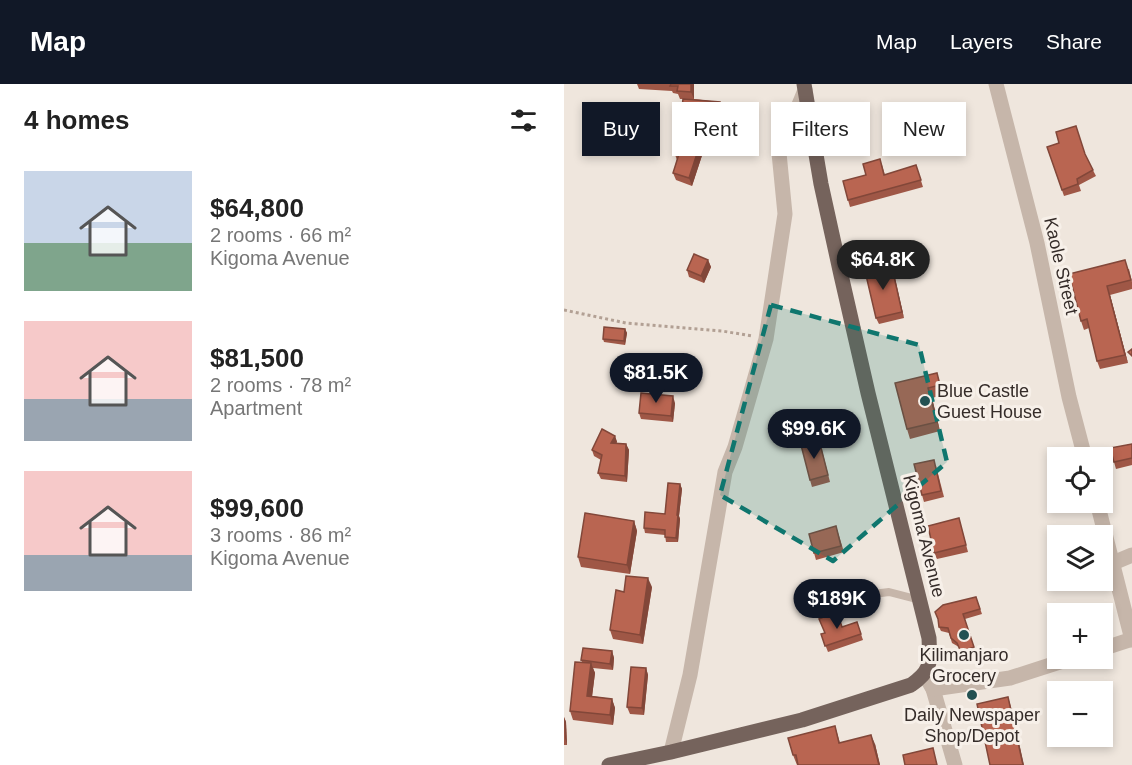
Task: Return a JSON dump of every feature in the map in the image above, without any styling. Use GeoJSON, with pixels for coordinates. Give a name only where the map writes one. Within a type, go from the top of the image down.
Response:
{"type":"FeatureCollection","features":[{"type":"Feature","properties":{"kind":"main road","name":"Kigoma Avenue"},"geometry":{"type":"LineString","coordinates":[[805,87],[821,184],[867,393],[929,638],[930,659],[925,675]]}},
{"type":"Feature","properties":{"kind":"main road"},"geometry":{"type":"LineString","coordinates":[[609,765],[802,720],[910,686],[925,675]]}},
{"type":"Feature","properties":{"kind":"street","name":"Kaole Street"},"geometry":{"type":"LineString","coordinates":[[996,84],[1037,243],[1069,397],[1082,447]]}},
{"type":"Feature","properties":{"kind":"street"},"geometry":{"type":"LineString","coordinates":[[671,752],[690,675],[725,472],[735,447],[766,339],[784,214],[779,153],[805,87]]}},
{"type":"Feature","properties":{"kind":"street"},"geometry":{"type":"LineString","coordinates":[[1113,646],[1132,640],[1113,563],[1132,555]]}},
{"type":"Feature","properties":{"kind":"street"},"geometry":{"type":"LineString","coordinates":[[933,689],[1010,678],[1047,666]]}},
{"type":"Feature","properties":{"kind":"street"},"geometry":{"type":"LineString","coordinates":[[925,675],[933,689],[955,765]]}},
{"type":"Feature","properties":{"kind":"lane"},"geometry":{"type":"LineString","coordinates":[[827,600],[889,592],[920,600]]}},
{"type":"Feature","properties":{"kind":"path"},"geometry":{"type":"LineString","coordinates":[[564,310],[626,323],[722,331],[766,339]]}},
{"type":"Feature","properties":{"kind":"highlighted area"},"geometry":{"type":"Polygon","coordinates":[[[771,305],[919,345],[947,462],[833,561],[720,495],[771,305]]]}},
{"type":"Feature","properties":{"kind":"building"},"geometry":{"type":"Polygon","coordinates":[[[671,84],[691,84],[691,92],[677,91],[678,86],[670,86],[671,84]]]}},
{"type":"Feature","properties":{"kind":"building"},"geometry":{"type":"Polygon","coordinates":[[[683,99],[720,102],[683,102],[683,99]]]}},
{"type":"Feature","properties":{"kind":"building"},"geometry":{"type":"Polygon","coordinates":[[[1076,126],[1093,170],[1077,179],[1078,184],[1062,190],[1047,147],[1059,143],[1056,132],[1076,126]]]}},
{"type":"Feature","properties":{"kind":"building"},"geometry":{"type":"Polygon","coordinates":[[[678,156],[696,156],[689,178],[673,173],[678,156]]]}},
{"type":"Feature","properties":{"kind":"building"},"geometry":{"type":"Polygon","coordinates":[[[880,159],[884,175],[916,165],[921,180],[848,200],[843,181],[866,175],[863,164],[880,159]]]}},
{"type":"Feature","properties":{"kind":"building"},"geometry":{"type":"Polygon","coordinates":[[[694,254],[708,260],[701,276],[687,270],[694,254]]]}},
{"type":"Feature","properties":{"kind":"building"},"geometry":{"type":"Polygon","coordinates":[[[1125,260],[1131,280],[1107,286],[1125,355],[1097,361],[1087,319],[1081,321],[1069,274],[1125,260]]]}},
{"type":"Feature","properties":{"kind":"building"},"geometry":{"type":"Polygon","coordinates":[[[877,262],[879,275],[893,272],[902,312],[876,318],[865,263],[877,262]]]}},
{"type":"Feature","properties":{"kind":"building"},"geometry":{"type":"Polygon","coordinates":[[[604,327],[625,329],[624,341],[603,339],[604,327]]]}},
{"type":"Feature","properties":{"kind":"building"},"geometry":{"type":"Polygon","coordinates":[[[937,373],[940,385],[928,388],[937,422],[907,429],[895,383],[937,373]]]}},
{"type":"Feature","properties":{"kind":"building"},"geometry":{"type":"Polygon","coordinates":[[[641,393],[673,396],[671,416],[639,413],[641,393]]]}},
{"type":"Feature","properties":{"kind":"building"},"geometry":{"type":"Polygon","coordinates":[[[602,429],[615,436],[611,443],[626,444],[625,476],[598,473],[602,455],[592,450],[602,429]]]}},
{"type":"Feature","properties":{"kind":"building"},"geometry":{"type":"Polygon","coordinates":[[[819,440],[828,475],[810,480],[801,445],[819,440]]]}},
{"type":"Feature","properties":{"kind":"building"},"geometry":{"type":"Polygon","coordinates":[[[1132,444],[1132,458],[1114,462],[1113,447],[1132,444]]]}},
{"type":"Feature","properties":{"kind":"building"},"geometry":{"type":"Polygon","coordinates":[[[934,460],[941,491],[922,495],[914,464],[934,460]]]}},
{"type":"Feature","properties":{"kind":"building"},"geometry":{"type":"Polygon","coordinates":[[[668,483],[680,484],[676,538],[665,537],[665,530],[644,528],[645,512],[665,514],[668,483]]]}},
{"type":"Feature","properties":{"kind":"building"},"geometry":{"type":"Polygon","coordinates":[[[585,513],[634,521],[627,565],[578,557],[585,513]]]}},
{"type":"Feature","properties":{"kind":"building"},"geometry":{"type":"Polygon","coordinates":[[[959,518],[966,545],[934,553],[928,526],[959,518]]]}},
{"type":"Feature","properties":{"kind":"building"},"geometry":{"type":"Polygon","coordinates":[[[836,526],[841,546],[814,553],[809,534],[836,526]]]}},
{"type":"Feature","properties":{"kind":"building"},"geometry":{"type":"Polygon","coordinates":[[[626,576],[648,578],[640,635],[610,630],[616,590],[624,592],[626,576]]]}},
{"type":"Feature","properties":{"kind":"building"},"geometry":{"type":"Polygon","coordinates":[[[976,597],[980,609],[963,614],[974,647],[961,652],[957,643],[951,638],[948,628],[939,627],[935,612],[943,605],[976,597]]]}},
{"type":"Feature","properties":{"kind":"building"},"geometry":{"type":"Polygon","coordinates":[[[833,613],[836,622],[840,621],[842,627],[857,622],[861,634],[825,646],[821,634],[825,633],[819,619],[833,613]]]}},
{"type":"Feature","properties":{"kind":"building"},"geometry":{"type":"Polygon","coordinates":[[[583,648],[612,651],[610,664],[581,660],[583,648]]]}},
{"type":"Feature","properties":{"kind":"building"},"geometry":{"type":"Polygon","coordinates":[[[575,662],[591,663],[587,696],[612,699],[610,715],[570,711],[575,662]]]}},
{"type":"Feature","properties":{"kind":"building"},"geometry":{"type":"Polygon","coordinates":[[[631,667],[646,668],[642,708],[627,707],[631,667]]]}},
{"type":"Feature","properties":{"kind":"building"},"geometry":{"type":"Polygon","coordinates":[[[1008,697],[1023,765],[990,765],[977,704],[1008,697]]]}},
{"type":"Feature","properties":{"kind":"building"},"geometry":{"type":"Polygon","coordinates":[[[835,726],[839,743],[871,735],[879,765],[798,765],[788,738],[835,726]]]}},
{"type":"Feature","properties":{"kind":"building"},"geometry":{"type":"Polygon","coordinates":[[[933,748],[937,765],[905,765],[903,755],[933,748]]]}},
{"type":"Feature","properties":{"kind":"place","name":"Blue Castle Guest House"},"geometry":{"type":"Point","coordinates":[925,401]}},
{"type":"Feature","properties":{"kind":"place","name":"Kilimanjaro Grocery"},"geometry":{"type":"Point","coordinates":[964,635]}},
{"type":"Feature","properties":{"kind":"place","name":"Daily Newspaper Shop/Depot"},"geometry":{"type":"Point","coordinates":[972,695]}}]}
